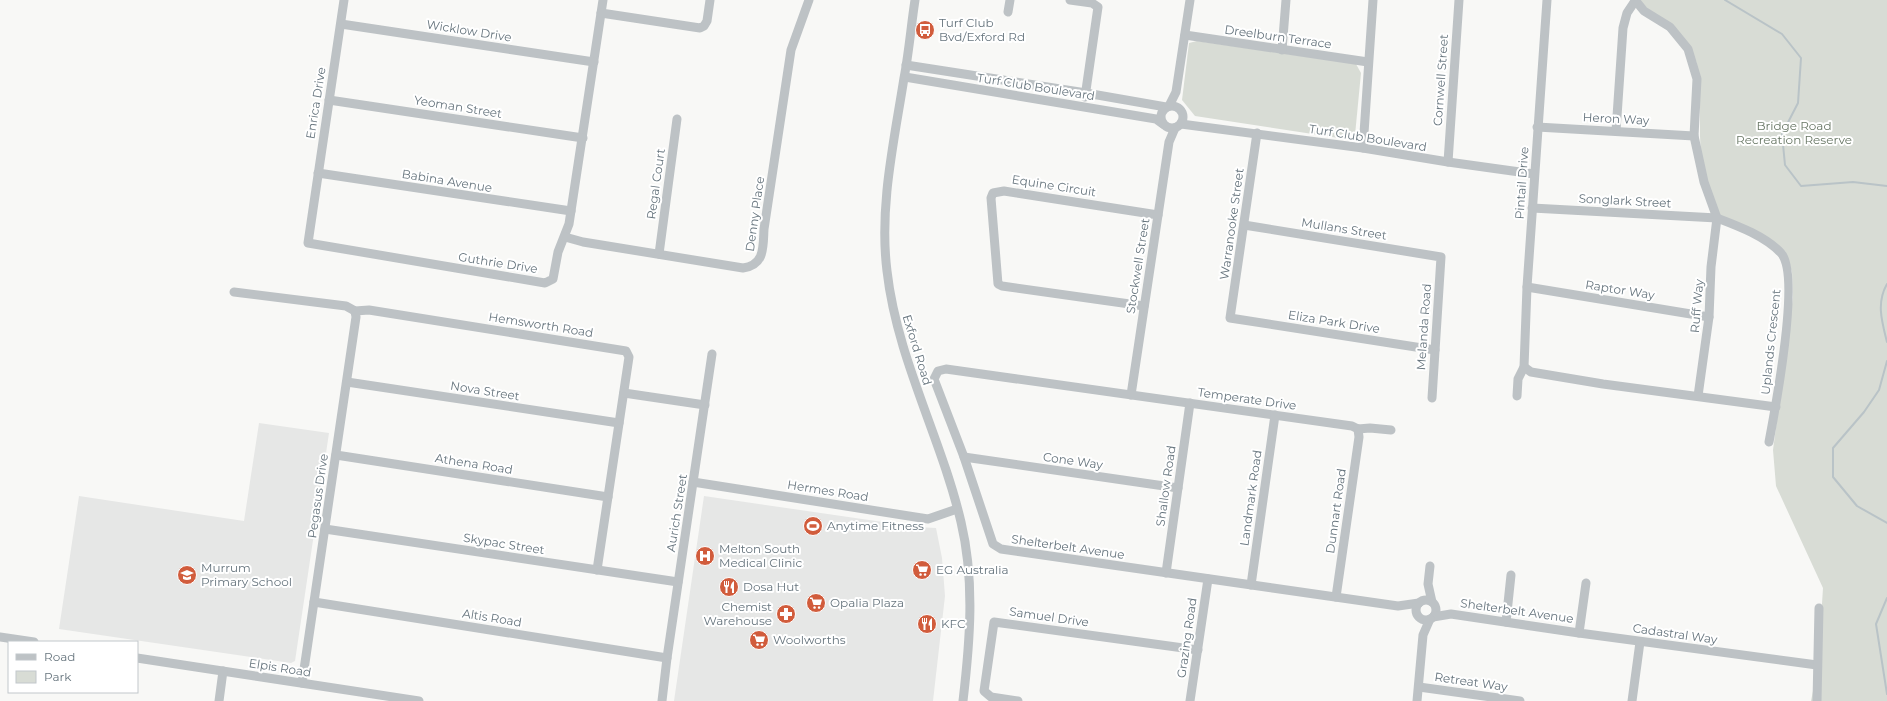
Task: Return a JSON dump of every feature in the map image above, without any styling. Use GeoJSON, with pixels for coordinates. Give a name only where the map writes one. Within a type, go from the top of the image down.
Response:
{"type":"FeatureCollection","features":[{"type":"Feature","properties":{"kind":"street","name":"Enrica Drive"},"geometry":{"type":"LineString","coordinates":[[312,210],[344,0]]}},
{"type":"Feature","properties":{"kind":"street","name":"Guthrie Drive"},"geometry":{"type":"LineString","coordinates":[[312,210],[308,243],[545,282],[553,279],[558,252],[565,237],[572,212],[603,0]]}},
{"type":"Feature","properties":{"kind":"street"},"geometry":{"type":"LineString","coordinates":[[602,13],[700,28],[704,26],[707,21],[710,0]]}},
{"type":"Feature","properties":{"kind":"street","name":"Denny Place"},"geometry":{"type":"LineString","coordinates":[[565,237],[584,242],[743,268],[755,265],[762,257],[764,229],[791,50],[809,0]]}},
{"type":"Feature","properties":{"kind":"street","name":"Exford Road"},"geometry":{"type":"LineString","coordinates":[[915,0],[905,77],[892,150],[888,187],[885,232],[887,272],[894,317],[957,509],[967,555],[970,588],[970,631],[963,701]]}},
{"type":"Feature","properties":{"kind":"street"},"geometry":{"type":"LineString","coordinates":[[1008,12],[1010,0]]}},
{"type":"Feature","properties":{"kind":"street"},"geometry":{"type":"LineString","coordinates":[[1070,0],[1092,3],[1098,7],[1084,106]]}},
{"type":"Feature","properties":{"kind":"street"},"geometry":{"type":"LineString","coordinates":[[1176,92],[1182,112],[1178,126],[1164,125],[1161,113],[1167,107],[1176,92],[1190,0]]}},
{"type":"Feature","properties":{"kind":"street"},"geometry":{"type":"LineString","coordinates":[[1282,50],[1286,0]]}},
{"type":"Feature","properties":{"kind":"street"},"geometry":{"type":"LineString","coordinates":[[1363,148],[1373,0]]}},
{"type":"Feature","properties":{"kind":"street","name":"Cornwell Street"},"geometry":{"type":"LineString","coordinates":[[1448,162],[1459,0]]}},
{"type":"Feature","properties":{"kind":"street","name":"Pintail Drive"},"geometry":{"type":"LineString","coordinates":[[1517,396],[1518,379],[1524,367],[1527,287],[1537,126],[1547,0]]}},
{"type":"Feature","properties":{"kind":"street"},"geometry":{"type":"LineString","coordinates":[[1616,131],[1623,28],[1627,13],[1635,0],[1644,11],[1670,27],[1688,49],[1697,79],[1694,136],[1704,182],[1717,218]]}},
{"type":"Feature","properties":{"kind":"street","name":"Wicklow Drive"},"geometry":{"type":"LineString","coordinates":[[341,24],[594,62]]}},
{"type":"Feature","properties":{"kind":"street","name":"Dreelburn Terrace"},"geometry":{"type":"LineString","coordinates":[[1185,35],[1368,62]]}},
{"type":"Feature","properties":{"kind":"street","name":"Turf Club Boulevard"},"geometry":{"type":"LineString","coordinates":[[906,65],[1167,107]]}},
{"type":"Feature","properties":{"kind":"street","name":"Turf Club Boulevard"},"geometry":{"type":"LineString","coordinates":[[905,77],[1156,119],[1164,125]]}},
{"type":"Feature","properties":{"kind":"street","name":"Yeoman Street"},"geometry":{"type":"LineString","coordinates":[[329,100],[582,138]]}},
{"type":"Feature","properties":{"kind":"street"},"geometry":{"type":"LineString","coordinates":[[1167,107],[1175,106],[1182,112]]}},
{"type":"Feature","properties":{"kind":"street","name":"Turf Club Boulevard"},"geometry":{"type":"LineString","coordinates":[[1182,112],[1198,126]]}},
{"type":"Feature","properties":{"kind":"street","name":"Regal Court"},"geometry":{"type":"LineString","coordinates":[[659,254],[677,119]]}},
{"type":"Feature","properties":{"kind":"street","name":"Stockwell Street"},"geometry":{"type":"LineString","coordinates":[[1164,125],[1169,142]]}},
{"type":"Feature","properties":{"kind":"street","name":"Turf Club Boulevard"},"geometry":{"type":"LineString","coordinates":[[1178,126],[1198,126],[1257,133],[1534,174]]}},
{"type":"Feature","properties":{"kind":"street","name":"Stockwell Street"},"geometry":{"type":"LineString","coordinates":[[1131,394],[1169,142],[1178,126]]}},
{"type":"Feature","properties":{"kind":"street","name":"Heron Way"},"geometry":{"type":"LineString","coordinates":[[1537,126],[1694,136]]}},
{"type":"Feature","properties":{"kind":"street","name":"Warranooke Street"},"geometry":{"type":"LineString","coordinates":[[1230,318],[1257,133]]}},
{"type":"Feature","properties":{"kind":"street","name":"Babina Avenue"},"geometry":{"type":"LineString","coordinates":[[318,173],[572,212]]}},
{"type":"Feature","properties":{"kind":"street","name":"Equine Circuit"},"geometry":{"type":"LineString","coordinates":[[1144,306],[1002,286],[998,284],[991,198],[993,193],[1004,191],[1158,215]]}},
{"type":"Feature","properties":{"kind":"street","name":"Songlark Street"},"geometry":{"type":"LineString","coordinates":[[1532,208],[1717,218]]}},
{"type":"Feature","properties":{"kind":"street","name":"Ruff Way"},"geometry":{"type":"LineString","coordinates":[[1698,396],[1709,317],[1717,218]]}},
{"type":"Feature","properties":{"kind":"street","name":"Uplands Crescent"},"geometry":{"type":"LineString","coordinates":[[1717,218],[1763,239],[1782,254],[1788,273],[1789,296],[1776,407],[1769,442]]}},
{"type":"Feature","properties":{"kind":"street","name":"Mullans Street"},"geometry":{"type":"LineString","coordinates":[[1244,225],[1441,257]]}},
{"type":"Feature","properties":{"kind":"street","name":"Melanda Road"},"geometry":{"type":"LineString","coordinates":[[1432,398],[1441,257]]}},
{"type":"Feature","properties":{"kind":"street","name":"Raptor Way"},"geometry":{"type":"LineString","coordinates":[[1527,287],[1709,317]]}},
{"type":"Feature","properties":{"kind":"street","name":"Hemsworth Road"},"geometry":{"type":"LineString","coordinates":[[234,292],[346,306],[355,311],[369,310],[622,349],[626,351],[629,357],[597,570]]}},
{"type":"Feature","properties":{"kind":"street","name":"Pegasus Drive"},"geometry":{"type":"LineString","coordinates":[[302,683],[347,382],[356,317],[355,311]]}},
{"type":"Feature","properties":{"kind":"street","name":"Eliza Park Drive"},"geometry":{"type":"LineString","coordinates":[[1230,318],[1435,350]]}},
{"type":"Feature","properties":{"kind":"street","name":"Aurich Street"},"geometry":{"type":"LineString","coordinates":[[662,701],[664,676],[712,354]]}},
{"type":"Feature","properties":{"kind":"street"},"geometry":{"type":"LineString","coordinates":[[1524,367],[1531,372],[1603,384],[1776,407]]}},
{"type":"Feature","properties":{"kind":"street","name":"Shelterbelt Avenue"},"geometry":{"type":"LineString","coordinates":[[1131,394],[950,369],[938,371],[934,379],[964,457],[993,544],[1001,549],[1398,606],[1420,603]]}},
{"type":"Feature","properties":{"kind":"street","name":"Nova Street"},"geometry":{"type":"LineString","coordinates":[[347,382],[619,424]]}},
{"type":"Feature","properties":{"kind":"street"},"geometry":{"type":"LineString","coordinates":[[624,393],[705,405]]}},
{"type":"Feature","properties":{"kind":"street","name":"Temperate Drive"},"geometry":{"type":"LineString","coordinates":[[1131,394],[1352,426],[1358,429],[1370,428],[1391,430]]}},
{"type":"Feature","properties":{"kind":"street","name":"Shallow Road"},"geometry":{"type":"LineString","coordinates":[[1166,573],[1190,403]]}},
{"type":"Feature","properties":{"kind":"street","name":"Landmark Road"},"geometry":{"type":"LineString","coordinates":[[1251,585],[1275,415]]}},
{"type":"Feature","properties":{"kind":"street","name":"Dunnart Road"},"geometry":{"type":"LineString","coordinates":[[1336,597],[1359,437],[1358,429]]}},
{"type":"Feature","properties":{"kind":"street","name":"Athena Road"},"geometry":{"type":"LineString","coordinates":[[336,455],[608,497]]}},
{"type":"Feature","properties":{"kind":"street","name":"Cone Way"},"geometry":{"type":"LineString","coordinates":[[964,457],[1178,488]]}},
{"type":"Feature","properties":{"kind":"street","name":"Hermes Road"},"geometry":{"type":"LineString","coordinates":[[693,482],[928,519],[957,509]]}},
{"type":"Feature","properties":{"kind":"street","name":"Skypac Street"},"geometry":{"type":"LineString","coordinates":[[325,529],[678,582]]}},
{"type":"Feature","properties":{"kind":"street"},"geometry":{"type":"LineString","coordinates":[[1417,701],[1423,635],[1416,609],[1428,584],[1430,566]]}},
{"type":"Feature","properties":{"kind":"street"},"geometry":{"type":"LineString","coordinates":[[1506,622],[1511,575]]}},
{"type":"Feature","properties":{"kind":"street","name":"Grazing Road"},"geometry":{"type":"LineString","coordinates":[[1190,701],[1208,579]]}},
{"type":"Feature","properties":{"kind":"street"},"geometry":{"type":"LineString","coordinates":[[1579,633],[1586,583]]}},
{"type":"Feature","properties":{"kind":"street"},"geometry":{"type":"LineString","coordinates":[[1423,635],[1436,609],[1428,584]]}},
{"type":"Feature","properties":{"kind":"street"},"geometry":{"type":"LineString","coordinates":[[1420,603],[1427,600],[1433,603]]}},
{"type":"Feature","properties":{"kind":"street","name":"Altis Road"},"geometry":{"type":"LineString","coordinates":[[314,602],[667,658]]}},
{"type":"Feature","properties":{"kind":"street","name":"Shelterbelt Avenue"},"geometry":{"type":"LineString","coordinates":[[1433,603],[1450,614]]}},
{"type":"Feature","properties":{"kind":"street","name":"Shelterbelt Avenue"},"geometry":{"type":"LineString","coordinates":[[1398,606],[1418,616]]}},
{"type":"Feature","properties":{"kind":"street"},"geometry":{"type":"LineString","coordinates":[[1817,701],[1819,608]]}},
{"type":"Feature","properties":{"kind":"street","name":"Shelterbelt Avenue"},"geometry":{"type":"LineString","coordinates":[[1432,618],[1450,614],[1579,633]]}},
{"type":"Feature","properties":{"kind":"street"},"geometry":{"type":"LineString","coordinates":[[1418,616],[1424,620],[1432,618]]}},
{"type":"Feature","properties":{"kind":"street","name":"Samuel Drive"},"geometry":{"type":"LineString","coordinates":[[1018,701],[991,697],[984,692],[994,622],[1198,650]]}},
{"type":"Feature","properties":{"kind":"street","name":"Cadastral Way"},"geometry":{"type":"LineString","coordinates":[[1579,633],[1817,665]]}},
{"type":"Feature","properties":{"kind":"street"},"geometry":{"type":"LineString","coordinates":[[0,637],[27,641]]}},
{"type":"Feature","properties":{"kind":"street"},"geometry":{"type":"LineString","coordinates":[[1632,701],[1640,642]]}},
{"type":"Feature","properties":{"kind":"street","name":"Elpis Road"},"geometry":{"type":"LineString","coordinates":[[138,658],[419,701]]}},
{"type":"Feature","properties":{"kind":"street"},"geometry":{"type":"LineString","coordinates":[[219,701],[223,671]]}},
{"type":"Feature","properties":{"kind":"street","name":"Aurich Street"},"geometry":{"type":"LineString","coordinates":[[657,701],[664,676]]}},
{"type":"Feature","properties":{"kind":"street","name":"Retreat Way"},"geometry":{"type":"LineString","coordinates":[[1419,687],[1520,701]]}},
{"type":"Feature","properties":{"kind":"shaded area","name":"Murrum Primary School"},"geometry":{"type":"Polygon","coordinates":[[[259,423],[329,433],[295,661],[291,663],[59,629],[79,496],[244,521],[259,423]]]}},
{"type":"Feature","properties":{"kind":"shaded area","name":"Opalia Plaza"},"geometry":{"type":"Polygon","coordinates":[[[704,496],[917,527],[936,528],[942,558],[945,596],[933,701],[674,701],[704,496]]]}},
{"type":"Feature","properties":{"kind":"green space","name":"Bridge Road Recreation Reserve"},"geometry":{"type":"Polygon","coordinates":[[[1639,0],[1887,0],[1887,701],[1811,701],[1818,666],[1823,588],[1776,486],[1773,450],[1793,297],[1792,272],[1785,251],[1720,216],[1707,181],[1701,156],[1700,80],[1696,61],[1639,0]]]}},
{"type":"Feature","properties":{"kind":"green space"},"geometry":{"type":"Polygon","coordinates":[[[1197,41],[1356,64],[1361,73],[1355,135],[1352,140],[1195,116],[1182,100],[1189,43],[1197,41]]]}},
{"type":"Feature","properties":{"kind":"waterway"},"geometry":{"type":"LineString","coordinates":[[1725,0],[1782,34],[1801,58],[1798,103],[1782,134],[1785,165],[1801,186],[1853,182],[1887,186]]}},
{"type":"Feature","properties":{"kind":"waterway"},"geometry":{"type":"LineString","coordinates":[[1887,284],[1881,305],[1882,320],[1887,342]]}},
{"type":"Feature","properties":{"kind":"waterway"},"geometry":{"type":"LineString","coordinates":[[1887,361],[1879,390],[1864,412],[1833,448],[1833,477],[1857,506],[1887,523]]}},
{"type":"Feature","properties":{"kind":"waterway"},"geometry":{"type":"LineString","coordinates":[[1887,598],[1876,624],[1887,694]]}},
{"type":"Feature","properties":{"kind":"place","name":"Turf Club Bvd/Exford Rd"},"geometry":{"type":"Point","coordinates":[925,30]}},
{"type":"Feature","properties":{"kind":"place","name":"Anytime Fitness"},"geometry":{"type":"Point","coordinates":[813,526]}},
{"type":"Feature","properties":{"kind":"place","name":"Melton South Medical Clinic"},"geometry":{"type":"Point","coordinates":[705,556]}},
{"type":"Feature","properties":{"kind":"place","name":"EG Australia"},"geometry":{"type":"Point","coordinates":[922,570]}},
{"type":"Feature","properties":{"kind":"place","name":"Murrum Primary School"},"geometry":{"type":"Point","coordinates":[187,575]}},
{"type":"Feature","properties":{"kind":"place","name":"Dosa Hut"},"geometry":{"type":"Point","coordinates":[729,587]}},
{"type":"Feature","properties":{"kind":"place","name":"Opalia Plaza"},"geometry":{"type":"Point","coordinates":[816,603]}},
{"type":"Feature","properties":{"kind":"place","name":"Chemist Warehouse"},"geometry":{"type":"Point","coordinates":[786,614]}},
{"type":"Feature","properties":{"kind":"place","name":"KFC"},"geometry":{"type":"Point","coordinates":[927,624]}},
{"type":"Feature","properties":{"kind":"place","name":"Woolworths"},"geometry":{"type":"Point","coordinates":[759,640]}}]}
